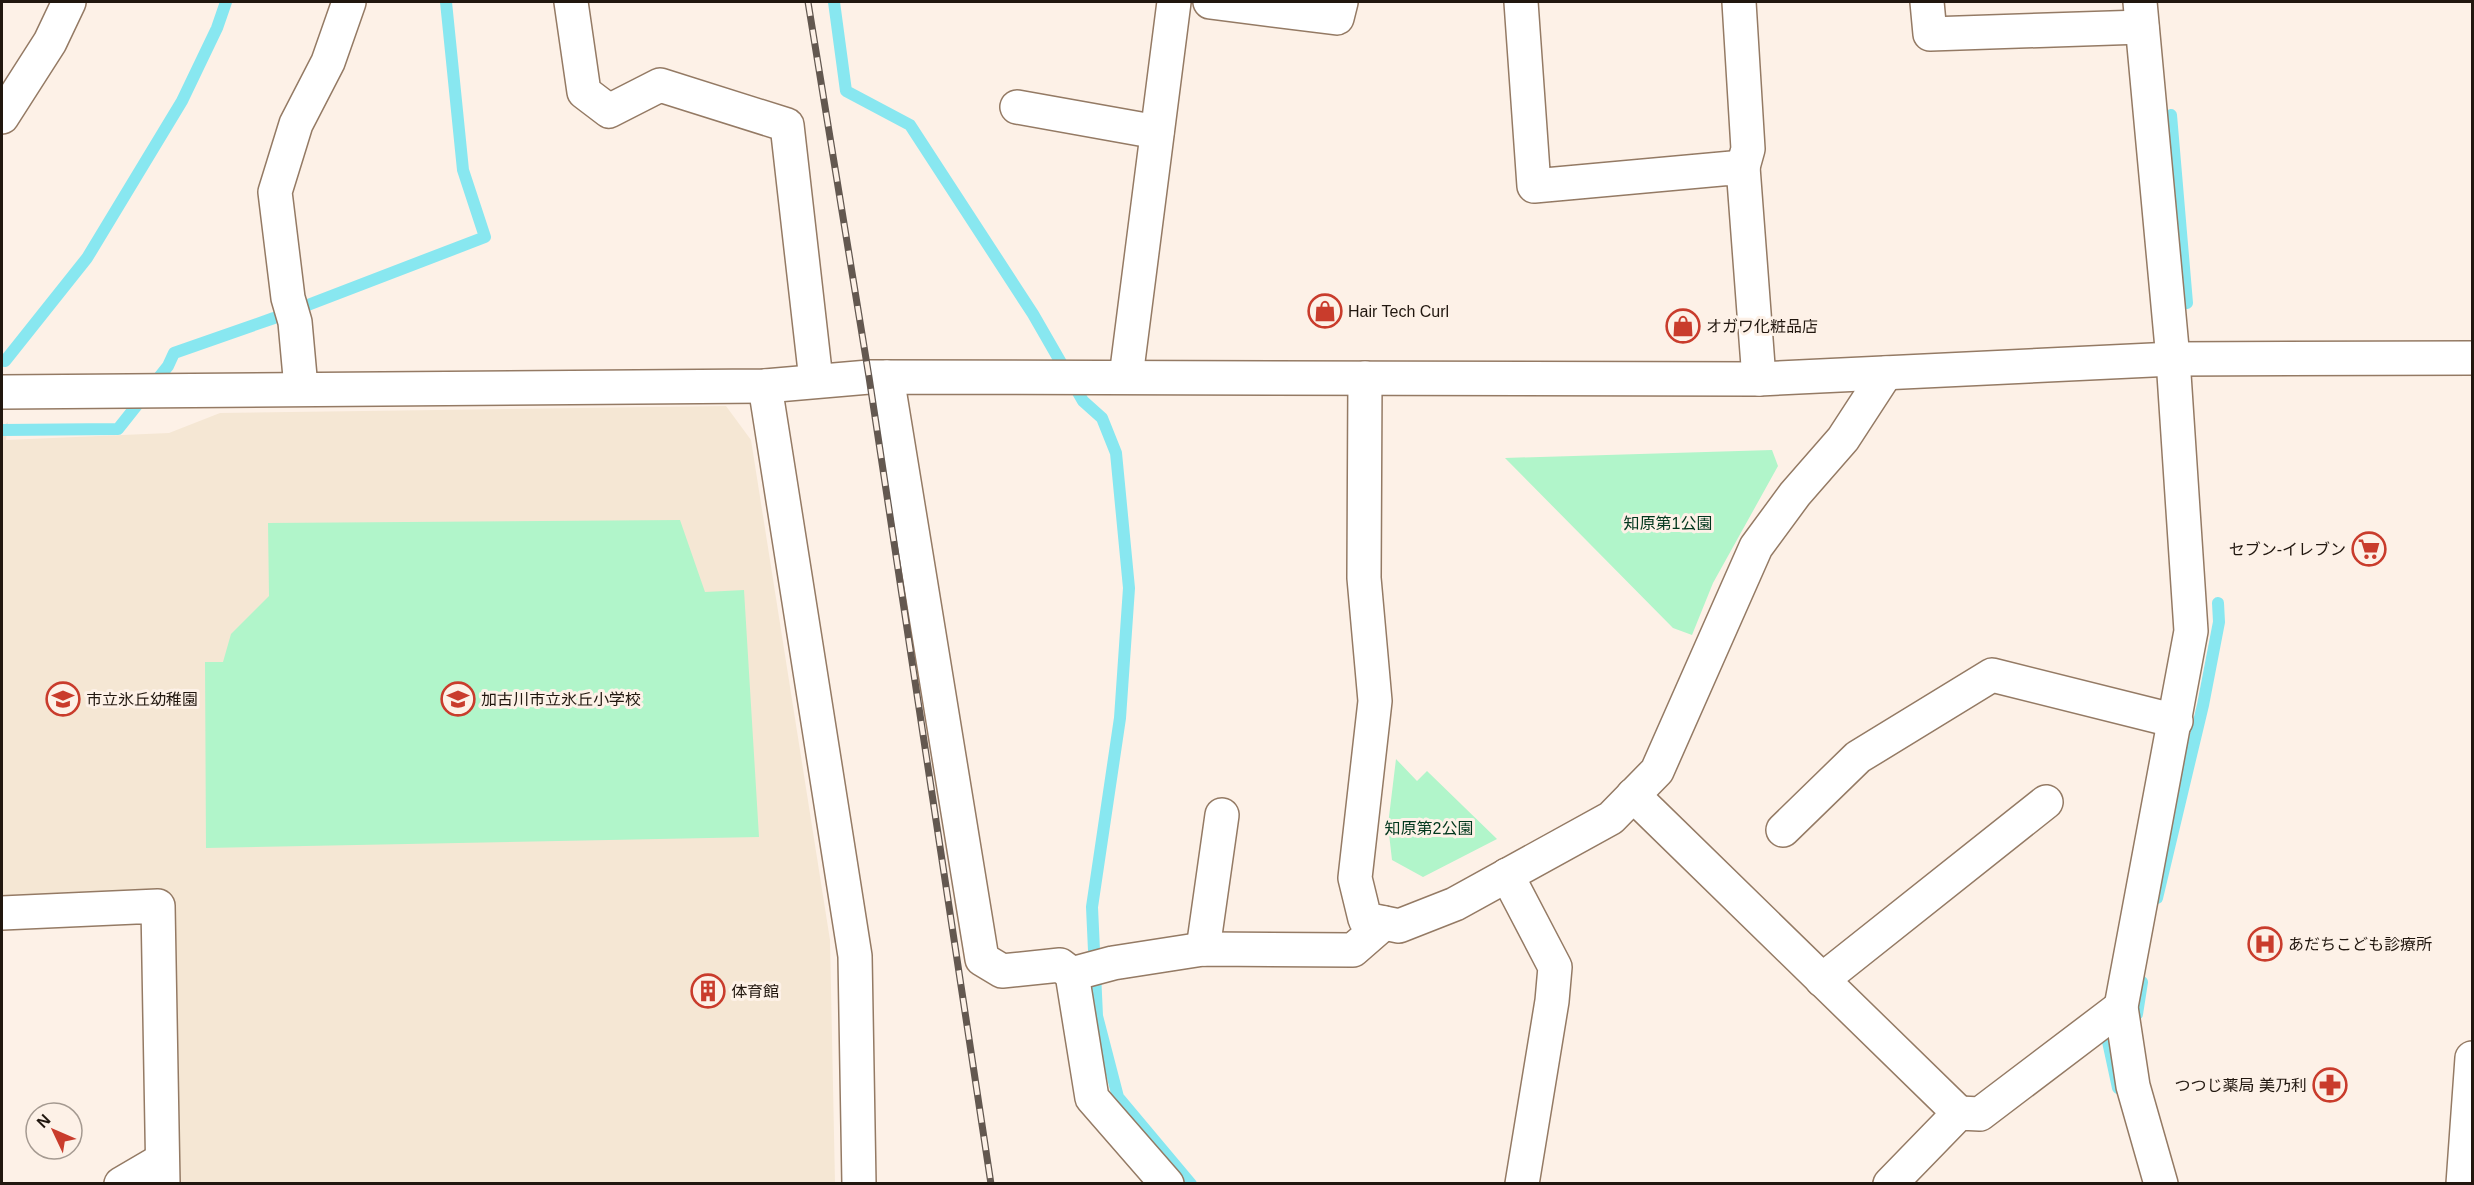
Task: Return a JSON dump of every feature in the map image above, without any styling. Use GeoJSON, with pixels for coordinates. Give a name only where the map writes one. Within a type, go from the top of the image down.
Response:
{"type":"FeatureCollection","features":[{"type":"Feature","properties":{"kind":"street"},"geometry":{"type":"LineString","coordinates":[[2,117],[50,42],[69,2]]}},
{"type":"Feature","properties":{"kind":"street"},"geometry":{"type":"LineString","coordinates":[[301,388],[274,192],[296,124],[328,62],[349,2]]}},
{"type":"Feature","properties":{"kind":"street"},"geometry":{"type":"LineString","coordinates":[[571,2],[584,92],[609,111],[660,85],[787,125],[816,380]]}},
{"type":"Feature","properties":{"kind":"street"},"geometry":{"type":"LineString","coordinates":[[1126,377],[1174,2]]}},
{"type":"Feature","properties":{"kind":"street"},"geometry":{"type":"LineString","coordinates":[[1210,2],[1337,18],[1341,2]]}},
{"type":"Feature","properties":{"kind":"street"},"geometry":{"type":"LineString","coordinates":[[1521,2],[1534,186],[1743,167]]}},
{"type":"Feature","properties":{"kind":"street"},"geometry":{"type":"LineString","coordinates":[[1739,2],[1748,149],[1743,167],[1759,380]]}},
{"type":"Feature","properties":{"kind":"street"},"geometry":{"type":"LineString","coordinates":[[1927,2],[1930,34],[2141,14],[2173,359],[2191,632],[2121,1007],[2133,1086],[2156,1181]]}},
{"type":"Feature","properties":{"kind":"street"},"geometry":{"type":"LineString","coordinates":[[1017,107],[1157,132]]}},
{"type":"Feature","properties":{"kind":"street"},"geometry":{"type":"LineString","coordinates":[[2,392],[765,386],[816,380],[887,377],[1759,380],[2173,359],[2472,358]]}},
{"type":"Feature","properties":{"kind":"street"},"geometry":{"type":"LineString","coordinates":[[1365,378],[1364,578],[1375,701],[1355,878],[1365,919],[1399,926],[1455,904],[1611,818],[1657,771],[1756,547],[1795,494],[1843,440],[1886,373]]}},
{"type":"Feature","properties":{"kind":"street"},"geometry":{"type":"LineString","coordinates":[[887,377],[982,959],[1002,971],[1060,965],[1072,974],[1092,1098],[1167,1184]]}},
{"type":"Feature","properties":{"kind":"street"},"geometry":{"type":"LineString","coordinates":[[765,386],[855,956],[859,1184]]}},
{"type":"Feature","properties":{"kind":"street"},"geometry":{"type":"LineString","coordinates":[[1784,830],[1858,757],[1992,675],[2176,721]]}},
{"type":"Feature","properties":{"kind":"street"},"geometry":{"type":"LineString","coordinates":[[1633,795],[1959,1113],[1980,1114],[2121,1007]]}},
{"type":"Feature","properties":{"kind":"street"},"geometry":{"type":"LineString","coordinates":[[1822,980],[2046,802]]}},
{"type":"Feature","properties":{"kind":"street"},"geometry":{"type":"LineString","coordinates":[[1203,949],[1222,814]]}},
{"type":"Feature","properties":{"kind":"street"},"geometry":{"type":"LineString","coordinates":[[1507,875],[1555,967],[1552,1001],[1522,1184]]}},
{"type":"Feature","properties":{"kind":"street"},"geometry":{"type":"LineString","coordinates":[[2,913],[158,906],[163,1172],[121,1184]]}},
{"type":"Feature","properties":{"kind":"street"},"geometry":{"type":"LineString","coordinates":[[1072,974],[1113,963],[1203,949],[1353,950],[1384,922]]}},
{"type":"Feature","properties":{"kind":"street"},"geometry":{"type":"LineString","coordinates":[[2463,1184],[2472,1058]]}},
{"type":"Feature","properties":{"kind":"street"},"geometry":{"type":"LineString","coordinates":[[1890,1184],[1959,1113]]}},
{"type":"Feature","properties":{"kind":"shaded area","name":"加古川市立氷丘小学校"},"geometry":{"type":"Polygon","coordinates":[[[726,406],[751,440],[830,940],[835,1183],[172,1183],[164,897],[2,903],[2,427],[8,422],[6,440],[169,433],[220,413],[726,406]]]}},
{"type":"Feature","properties":{"kind":"green space","name":"知原第1公園"},"geometry":{"type":"Polygon","coordinates":[[[1772,450],[1778,466],[1713,583],[1692,635],[1673,628],[1505,458],[1772,450]]]}},
{"type":"Feature","properties":{"kind":"green space"},"geometry":{"type":"Polygon","coordinates":[[[680,520],[705,592],[744,590],[759,837],[206,848],[205,662],[223,662],[231,634],[269,596],[268,523],[680,520]]]}},
{"type":"Feature","properties":{"kind":"green space","name":"知原第2公園"},"geometry":{"type":"Polygon","coordinates":[[[1396,759],[1417,781],[1427,771],[1497,839],[1423,877],[1392,860],[1388,825],[1396,759]]]}},
{"type":"Feature","properties":{"kind":"waterway"},"geometry":{"type":"LineString","coordinates":[[5,361],[87,258],[182,101],[217,28],[226,2]]}},
{"type":"Feature","properties":{"kind":"waterway"},"geometry":{"type":"LineString","coordinates":[[2,430],[118,429],[168,366],[174,353],[274,318],[485,237],[463,170],[446,2]]}},
{"type":"Feature","properties":{"kind":"waterway"},"geometry":{"type":"LineString","coordinates":[[834,2],[846,91],[910,125],[1033,314],[1083,401],[1102,418],[1116,453],[1129,588],[1120,718],[1092,907],[1097,1016],[1118,1097],[1191,1184]]}},
{"type":"Feature","properties":{"kind":"waterway"},"geometry":{"type":"LineString","coordinates":[[2171,115],[2187,303]]}},
{"type":"Feature","properties":{"kind":"waterway"},"geometry":{"type":"LineString","coordinates":[[2157,898],[2203,705],[2219,622],[2218,603]]}},
{"type":"Feature","properties":{"kind":"waterway"},"geometry":{"type":"LineString","coordinates":[[2126,1015],[2137,1014],[2142,982]]}},
{"type":"Feature","properties":{"kind":"waterway"},"geometry":{"type":"LineString","coordinates":[[2104,1023],[2118,1088]]}},
{"type":"Feature","properties":{"kind":"railway"},"geometry":{"type":"LineString","coordinates":[[808,2],[869,377],[991,1184]]}},
{"type":"Feature","properties":{"kind":"place","name":"Hair Tech Curl"},"geometry":{"type":"Point","coordinates":[1325,311]}},
{"type":"Feature","properties":{"kind":"place","name":"オガワ化粧品店"},"geometry":{"type":"Point","coordinates":[1683,326]}},
{"type":"Feature","properties":{"kind":"place","name":"セブン-イレブン"},"geometry":{"type":"Point","coordinates":[2369,549]}},
{"type":"Feature","properties":{"kind":"place","name":"市立氷丘幼稚園"},"geometry":{"type":"Point","coordinates":[63,699]}},
{"type":"Feature","properties":{"kind":"place","name":"加古川市立氷丘小学校"},"geometry":{"type":"Point","coordinates":[458,699]}},
{"type":"Feature","properties":{"kind":"place","name":"あだちこども診療所"},"geometry":{"type":"Point","coordinates":[2265,944]}},
{"type":"Feature","properties":{"kind":"place","name":"体育館"},"geometry":{"type":"Point","coordinates":[708,991]}},
{"type":"Feature","properties":{"kind":"place","name":"つつじ薬局 美乃利"},"geometry":{"type":"Point","coordinates":[2330,1085]}}]}
